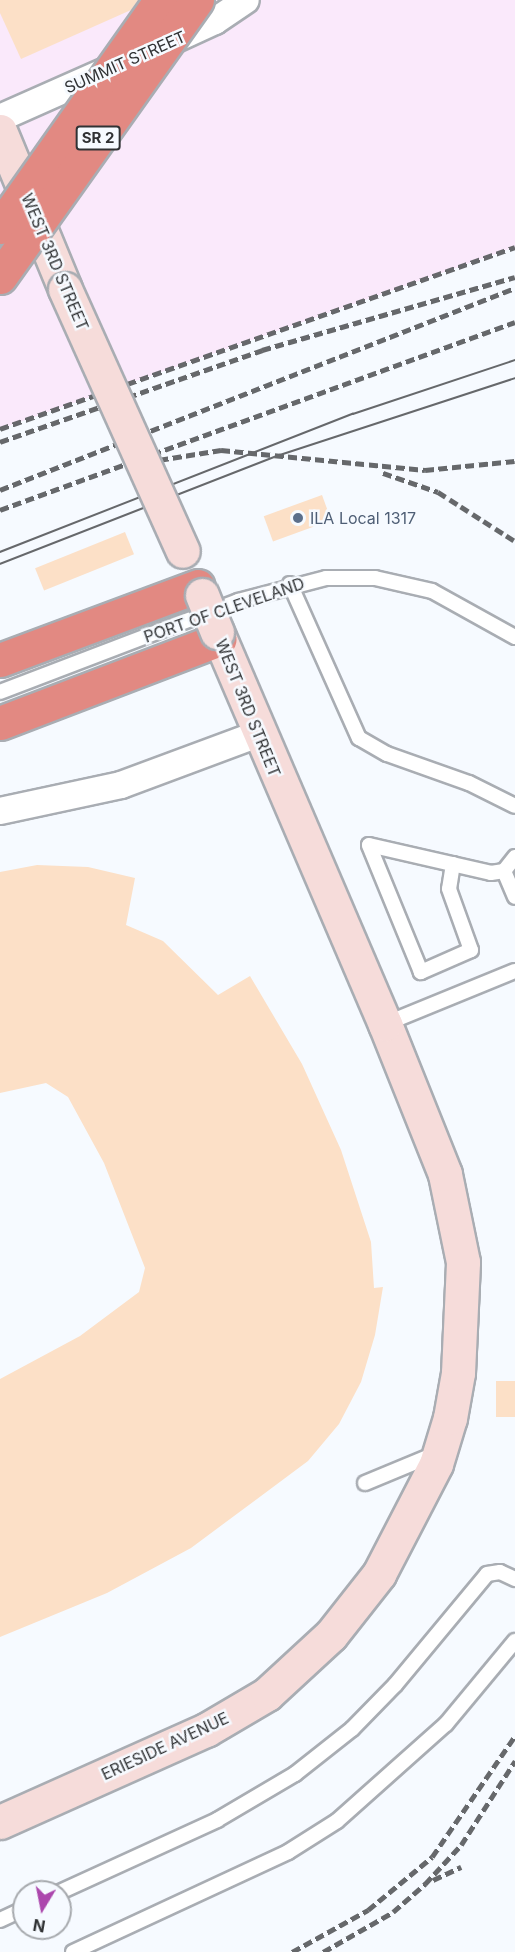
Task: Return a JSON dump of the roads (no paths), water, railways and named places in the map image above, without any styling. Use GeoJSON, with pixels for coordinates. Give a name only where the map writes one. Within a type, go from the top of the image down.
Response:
{"type":"FeatureCollection","features":[{"type":"Feature","properties":{"kind":"highway","name":"SR 2"},"geometry":{"type":"LineString","coordinates":[[0,226],[161,0]]}},
{"type":"Feature","properties":{"kind":"highway","name":"SR 2"},"geometry":{"type":"LineString","coordinates":[[0,277],[197,0]]}},
{"type":"Feature","properties":{"kind":"highway"},"geometry":{"type":"LineString","coordinates":[[0,660],[200,590]]}},
{"type":"Feature","properties":{"kind":"highway"},"geometry":{"type":"LineString","coordinates":[[0,723],[218,636]]}},
{"type":"Feature","properties":{"kind":"street","name":"SUMMIT STREET"},"geometry":{"type":"LineString","coordinates":[[0,118],[196,30],[246,0]]}},
{"type":"Feature","properties":{"kind":"street","name":"WEST 3RD STREET"},"geometry":{"type":"LineString","coordinates":[[0,131],[9,177],[65,289],[183,551],[258,734],[385,1024],[444,1174],[463,1262],[464,1294]]}},
{"type":"Feature","properties":{"kind":"street"},"geometry":{"type":"LineString","coordinates":[[0,811],[121,785],[258,734]]}},
{"type":"Feature","properties":{"kind":"street","name":"ERIESIDE AVENUE"},"geometry":{"type":"LineString","coordinates":[[0,1822],[206,1730],[267,1694],[331,1635],[379,1574],[409,1522],[439,1452],[458,1373],[464,1294]]}},
{"type":"Feature","properties":{"kind":"lane","name":"PORT OF CLEVELAND"},"geometry":{"type":"LineString","coordinates":[[0,692],[290,584],[355,577],[415,586],[448,597],[515,637]]}},
{"type":"Feature","properties":{"kind":"lane"},"geometry":{"type":"LineString","coordinates":[[290,584],[359,738],[387,754],[469,783],[515,806]]}},
{"type":"Feature","properties":{"kind":"lane"},"geometry":{"type":"LineString","coordinates":[[453,864],[448,888],[471,950],[421,972],[369,845],[453,864],[504,872]]}},
{"type":"Feature","properties":{"kind":"lane"},"geometry":{"type":"LineString","coordinates":[[504,872],[515,857]]}},
{"type":"Feature","properties":{"kind":"lane"},"geometry":{"type":"LineString","coordinates":[[504,872],[515,897]]}},
{"type":"Feature","properties":{"kind":"lane"},"geometry":{"type":"LineString","coordinates":[[385,1024],[515,971]]}},
{"type":"Feature","properties":{"kind":"lane"},"geometry":{"type":"LineString","coordinates":[[365,1483],[439,1452]]}},
{"type":"Feature","properties":{"kind":"lane"},"geometry":{"type":"LineString","coordinates":[[72,1886],[217,1820],[295,1774],[352,1729],[487,1574],[500,1572],[515,1579]]}},
{"type":"Feature","properties":{"kind":"lane"},"geometry":{"type":"LineString","coordinates":[[73,1952],[288,1852],[337,1821],[446,1724],[515,1641]]}},
{"type":"Feature","properties":{"kind":"tram line"},"geometry":{"type":"LineString","coordinates":[[0,552],[353,414],[515,360]]}},
{"type":"Feature","properties":{"kind":"tram line"},"geometry":{"type":"LineString","coordinates":[[0,564],[280,455],[515,378]]}},
{"type":"Feature","properties":{"kind":"railway"},"geometry":{"type":"LineString","coordinates":[[0,429],[515,247]]}},
{"type":"Feature","properties":{"kind":"railway"},"geometry":{"type":"LineString","coordinates":[[0,442],[262,350],[515,277]]}},
{"type":"Feature","properties":{"kind":"railway"},"geometry":{"type":"LineString","coordinates":[[0,490],[515,288]]}},
{"type":"Feature","properties":{"kind":"railway"},"geometry":{"type":"LineString","coordinates":[[0,510],[515,322]]}},
{"type":"Feature","properties":{"kind":"railway"},"geometry":{"type":"LineString","coordinates":[[146,462],[221,450],[425,470],[515,461]]}},
{"type":"Feature","properties":{"kind":"railway"},"geometry":{"type":"LineString","coordinates":[[383,473],[438,492],[515,541]]}},
{"type":"Feature","properties":{"kind":"railway"},"geometry":{"type":"LineString","coordinates":[[292,1952],[368,1910],[432,1857],[515,1736]]}},
{"type":"Feature","properties":{"kind":"railway"},"geometry":{"type":"LineString","coordinates":[[323,1952],[393,1912],[425,1884],[461,1845],[515,1761]]}},
{"type":"Feature","properties":{"kind":"railway"},"geometry":{"type":"LineString","coordinates":[[433,1880],[461,1867]]}},
{"type":"Feature","properties":{"kind":"place","name":"ILA Local 1317"},"geometry":{"type":"Point","coordinates":[298,518]}}]}
